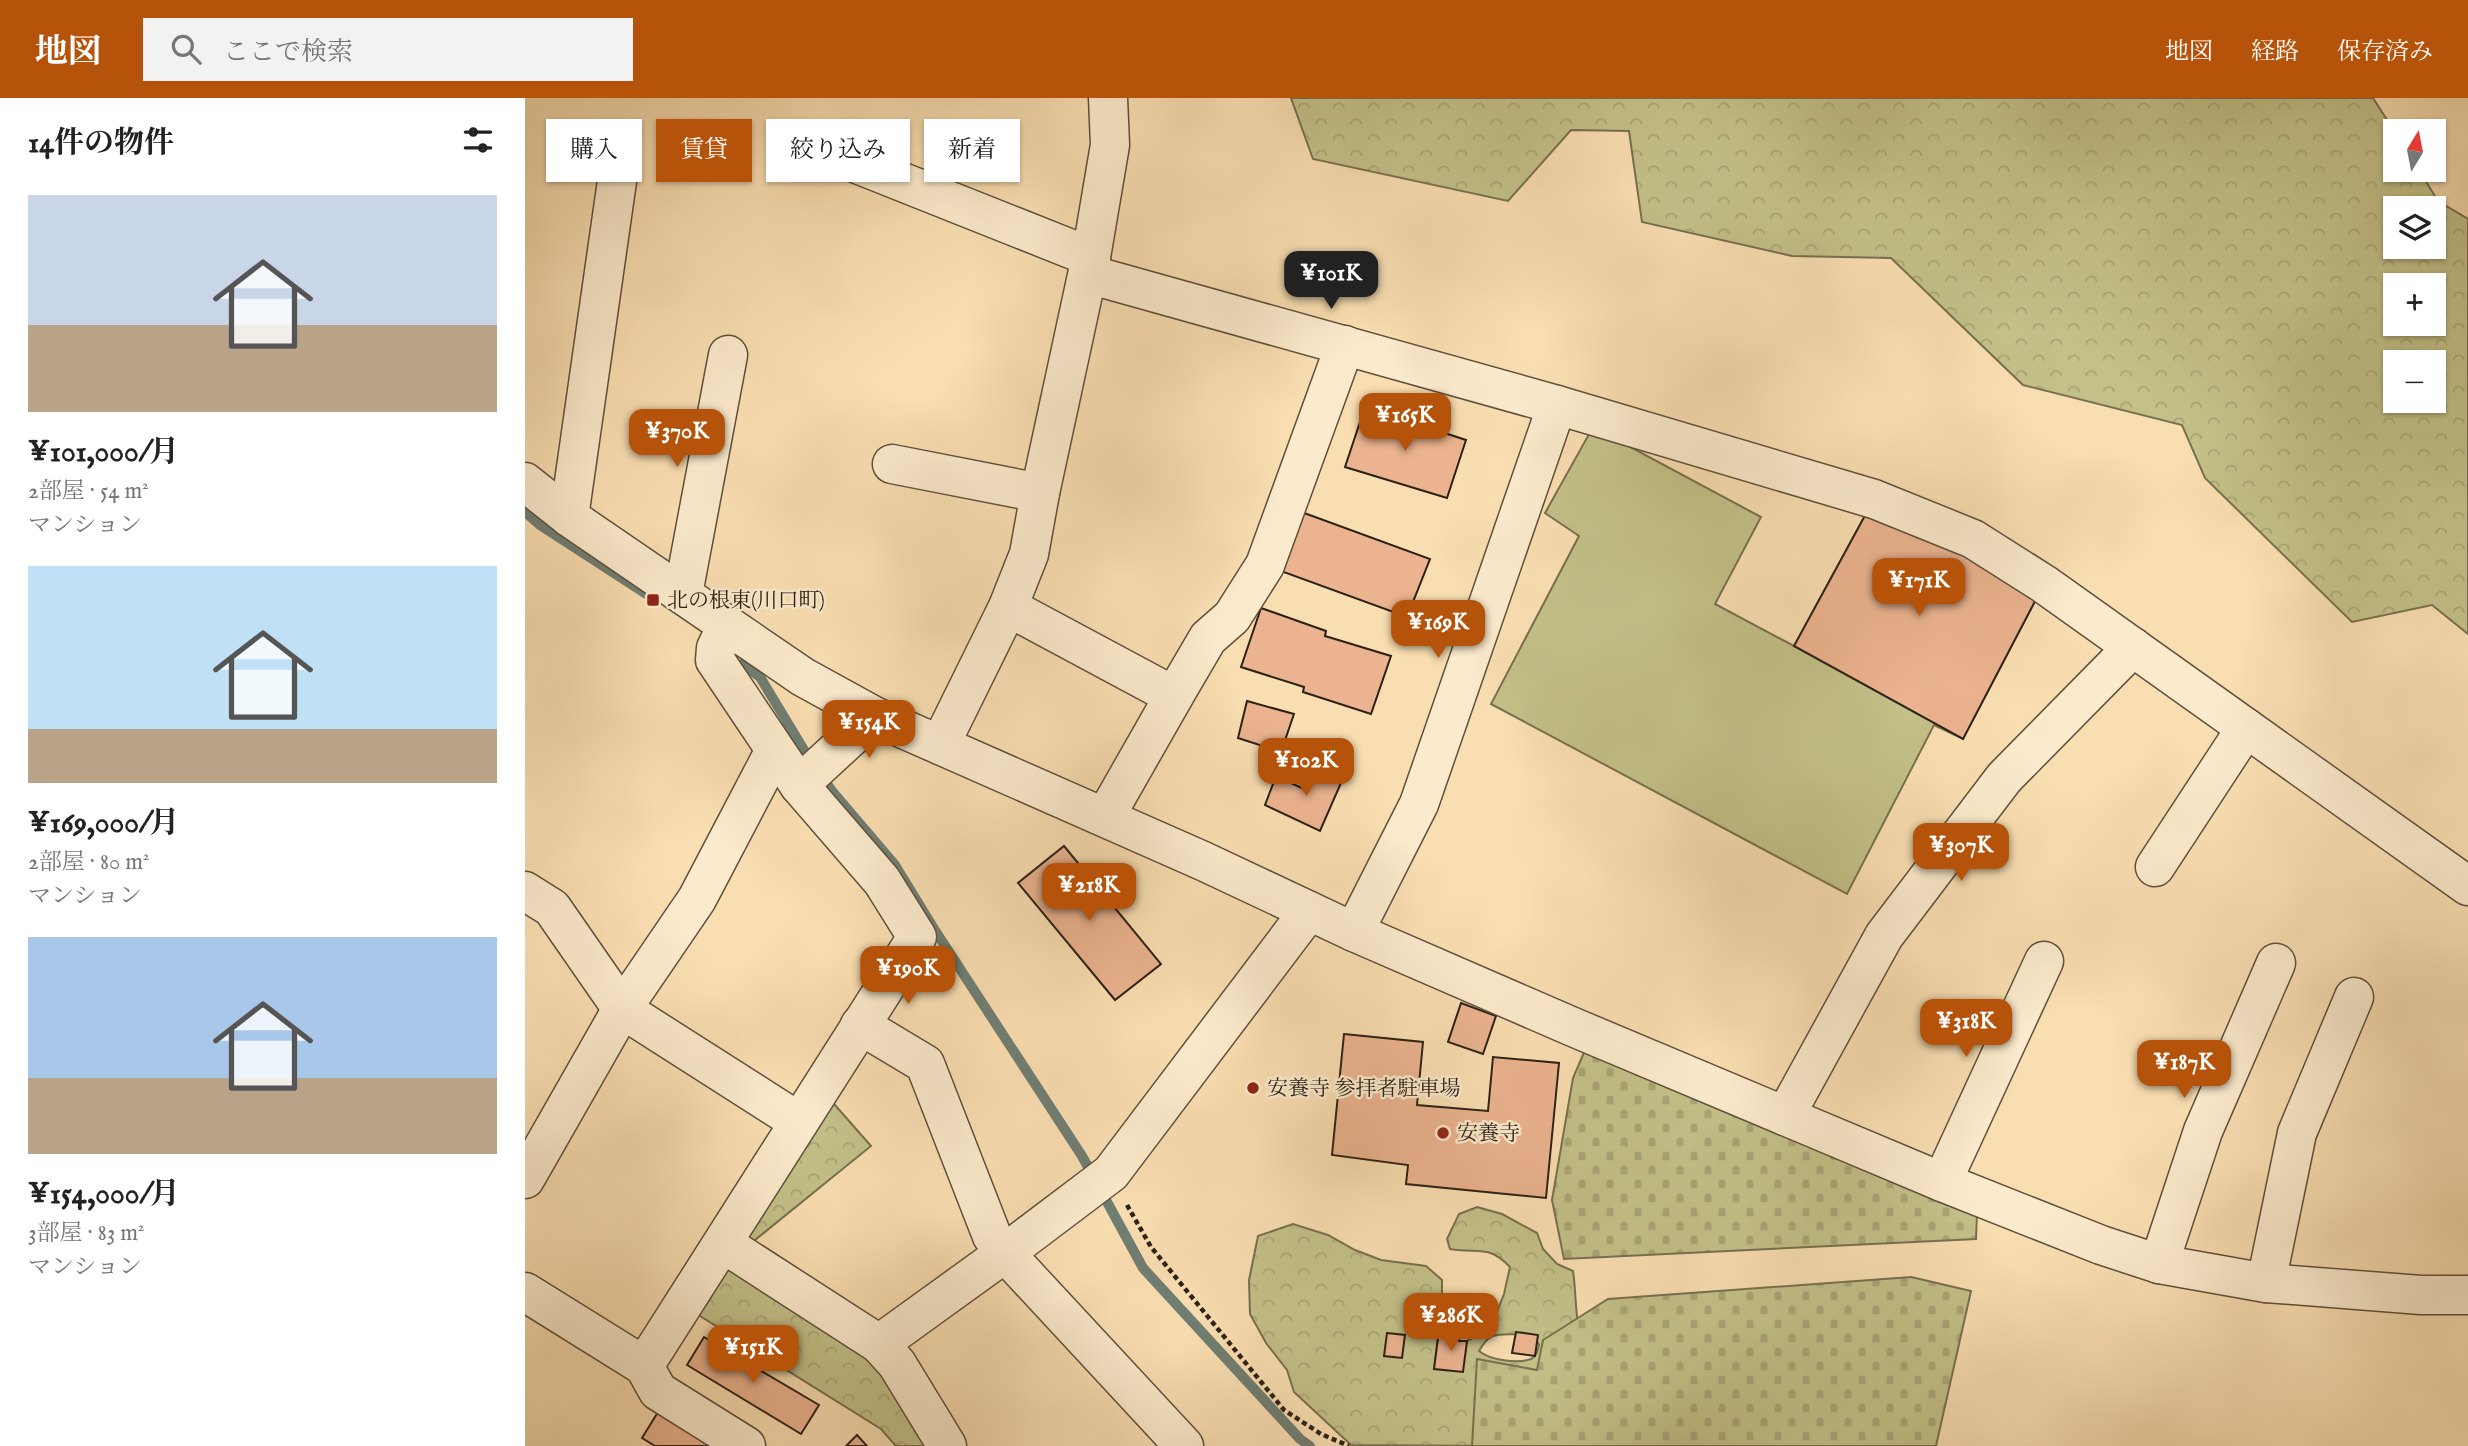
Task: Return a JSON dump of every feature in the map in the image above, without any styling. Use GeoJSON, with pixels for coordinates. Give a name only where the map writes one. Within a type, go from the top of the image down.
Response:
{"type":"FeatureCollection","features":[{"type":"Feature","properties":{"kind":"street"},"geometry":{"type":"LineString","coordinates":[[940,745],[1008,607],[1029,555],[1039,493],[1090,265],[1110,145],[1108,98]]}},
{"type":"Feature","properties":{"kind":"street"},"geometry":{"type":"LineString","coordinates":[[569,517],[617,182]]}},
{"type":"Feature","properties":{"kind":"street"},"geometry":{"type":"LineString","coordinates":[[896,182],[1090,265],[1345,345],[1874,499],[1973,539],[2044,584],[2468,886]]}},
{"type":"Feature","properties":{"kind":"street"},"geometry":{"type":"LineString","coordinates":[[1105,817],[1208,638],[1232,617],[1265,565],[1345,345]]}},
{"type":"Feature","properties":{"kind":"street"},"geometry":{"type":"LineString","coordinates":[[683,594],[728,355]]}},
{"type":"Feature","properties":{"kind":"street"},"geometry":{"type":"LineString","coordinates":[[1354,932],[1419,804],[1557,405]]}},
{"type":"Feature","properties":{"kind":"street"},"geometry":{"type":"LineString","coordinates":[[892,464],[1039,493]]}},
{"type":"Feature","properties":{"kind":"street"},"geometry":{"type":"LineString","coordinates":[[525,482],[569,517],[803,677],[874,716],[1105,817],[1354,932],[1785,1116],[2101,1245],[2159,1264],[2266,1283],[2421,1295],[2468,1295]]}},
{"type":"Feature","properties":{"kind":"street"},"geometry":{"type":"LineString","coordinates":[[1008,607],[1174,696]]}},
{"type":"Feature","properties":{"kind":"street"},"geometry":{"type":"LineString","coordinates":[[645,1366],[917,937],[810,775],[775,750],[715,660],[716,648],[727,626]]}},
{"type":"Feature","properties":{"kind":"street"},"geometry":{"type":"LineString","coordinates":[[1785,1116],[1884,936],[2004,778],[2133,647]]}},
{"type":"Feature","properties":{"kind":"street"},"geometry":{"type":"LineString","coordinates":[[810,775],[874,716]]}},
{"type":"Feature","properties":{"kind":"street"},"geometry":{"type":"LineString","coordinates":[[2155,867],[2246,728]]}},
{"type":"Feature","properties":{"kind":"street"},"geometry":{"type":"LineString","coordinates":[[525,1179],[622,1009],[697,900],[775,750]]}},
{"type":"Feature","properties":{"kind":"street"},"geometry":{"type":"LineString","coordinates":[[525,891],[552,908],[622,1009],[799,1122]]}},
{"type":"Feature","properties":{"kind":"street"},"geometry":{"type":"LineString","coordinates":[[879,1344],[1101,1180],[1310,911]]}},
{"type":"Feature","properties":{"kind":"street"},"geometry":{"type":"LineString","coordinates":[[1943,1182],[2043,961]]}},
{"type":"Feature","properties":{"kind":"street"},"geometry":{"type":"LineString","coordinates":[[2159,1264],[2203,1131],[2276,962]]}},
{"type":"Feature","properties":{"kind":"street"},"geometry":{"type":"LineString","coordinates":[[2266,1283],[2297,1133],[2354,997]]}},
{"type":"Feature","properties":{"kind":"street"},"geometry":{"type":"LineString","coordinates":[[860,1025],[925,1063],[992,1236],[1184,1446]]}},
{"type":"Feature","properties":{"kind":"street"},"geometry":{"type":"LineString","coordinates":[[724,1244],[879,1344],[897,1364],[947,1446]]}},
{"type":"Feature","properties":{"kind":"street"},"geometry":{"type":"LineString","coordinates":[[525,1292],[645,1366],[658,1391],[746,1446]]}},
{"type":"Feature","properties":{"kind":"path"},"geometry":{"type":"LineString","coordinates":[[1101,1180],[1117,1188],[1151,1247],[1284,1410],[1321,1434],[1349,1446]]}},
{"type":"Feature","properties":{"kind":"green space"},"geometry":{"type":"Polygon","coordinates":[[[1291,98],[2373,98],[2386,119],[2383,119],[2383,182],[2426,182],[2435,196],[2383,196],[2383,259],[2446,259],[2446,206],[2468,219],[2468,634],[2432,605],[2352,622],[2205,478],[2182,425],[2023,385],[1891,258],[1792,256],[1642,222],[1629,131],[1571,130],[1508,201],[1313,159],[1291,98]]]}},
{"type":"Feature","properties":{"kind":"green space"},"geometry":{"type":"Polygon","coordinates":[[[1593,427],[1761,517],[1715,604],[1794,646],[1874,499],[2044,584],[1963,739],[1934,725],[1847,894],[1491,704],[1579,536],[1545,513],[1593,427]]]}},
{"type":"Feature","properties":{"kind":"green space"},"geometry":{"type":"Polygon","coordinates":[[[1585,1050],[1977,1214],[1976,1239],[1564,1259],[1552,1200],[1573,1078],[1585,1050]]]}},
{"type":"Feature","properties":{"kind":"green space"},"geometry":{"type":"Polygon","coordinates":[[[820,1088],[871,1146],[739,1253],[879,1344],[947,1446],[896,1446],[881,1429],[684,1306],[820,1088]]]}},
{"type":"Feature","properties":{"kind":"green space"},"geometry":{"type":"Polygon","coordinates":[[[1477,1207],[1502,1214],[1537,1233],[1543,1249],[1557,1264],[1573,1271],[1579,1329],[1499,1446],[1351,1445],[1294,1392],[1287,1370],[1266,1343],[1250,1314],[1249,1280],[1258,1236],[1293,1224],[1328,1235],[1381,1260],[1426,1266],[1442,1280],[1442,1309],[1428,1323],[1414,1320],[1407,1329],[1438,1338],[1434,1369],[1457,1361],[1464,1354],[1467,1341],[1490,1329],[1504,1294],[1510,1267],[1495,1255],[1483,1251],[1450,1249],[1447,1239],[1459,1214],[1477,1207]],[[1495,1335],[1487,1340],[1479,1351],[1504,1360],[1531,1359],[1536,1355],[1539,1344],[1531,1336],[1495,1335]]]}},
{"type":"Feature","properties":{"kind":"green space"},"geometry":{"type":"Polygon","coordinates":[[[1911,1277],[1971,1291],[1936,1446],[1472,1446],[1477,1359],[1537,1370],[1543,1340],[1608,1299],[1911,1277]]]}},
{"type":"Feature","properties":{"kind":"building"},"geometry":{"type":"Polygon","coordinates":[[[1365,407],[1466,440],[1447,498],[1345,467],[1365,407]]]}},
{"type":"Feature","properties":{"kind":"building"},"geometry":{"type":"Polygon","coordinates":[[[1874,499],[2044,584],[1963,739],[1794,646],[1874,499]]]}},
{"type":"Feature","properties":{"kind":"building"},"geometry":{"type":"Polygon","coordinates":[[[1296,510],[1430,559],[1407,617],[1278,570],[1296,510]]]}},
{"type":"Feature","properties":{"kind":"building"},"geometry":{"type":"Polygon","coordinates":[[[1261,608],[1326,631],[1325,636],[1391,656],[1371,714],[1303,692],[1304,687],[1241,667],[1261,608]]]}},
{"type":"Feature","properties":{"kind":"building"},"geometry":{"type":"Polygon","coordinates":[[[1247,701],[1294,714],[1281,752],[1238,738],[1247,701]]]}},
{"type":"Feature","properties":{"kind":"building"},"geometry":{"type":"Polygon","coordinates":[[[1320,765],[1344,776],[1320,831],[1265,805],[1276,776],[1306,790],[1320,765]]]}},
{"type":"Feature","properties":{"kind":"building"},"geometry":{"type":"Polygon","coordinates":[[[1064,846],[1161,964],[1115,1000],[1018,883],[1064,846]]]}},
{"type":"Feature","properties":{"kind":"building"},"geometry":{"type":"Polygon","coordinates":[[[1461,1003],[1496,1016],[1483,1054],[1448,1042],[1461,1003]]]}},
{"type":"Feature","properties":{"kind":"building","name":"安養寺"},"geometry":{"type":"Polygon","coordinates":[[[1344,1034],[1423,1042],[1417,1105],[1488,1111],[1493,1057],[1559,1063],[1546,1198],[1406,1184],[1408,1165],[1332,1155],[1344,1034]]]}},
{"type":"Feature","properties":{"kind":"building"},"geometry":{"type":"Polygon","coordinates":[[[1445,1330],[1460,1332],[1459,1341],[1467,1341],[1463,1372],[1434,1369],[1438,1338],[1444,1338],[1445,1330]]]}},
{"type":"Feature","properties":{"kind":"building"},"geometry":{"type":"Polygon","coordinates":[[[1516,1332],[1538,1335],[1535,1356],[1512,1353],[1516,1332]]]}},
{"type":"Feature","properties":{"kind":"building"},"geometry":{"type":"Polygon","coordinates":[[[1387,1333],[1405,1335],[1402,1358],[1384,1356],[1387,1333]]]}},
{"type":"Feature","properties":{"kind":"building"},"geometry":{"type":"Polygon","coordinates":[[[704,1337],[819,1405],[801,1434],[687,1365],[704,1337]]]}},
{"type":"Feature","properties":{"kind":"building"},"geometry":{"type":"Polygon","coordinates":[[[658,1412],[716,1446],[655,1446],[642,1438],[658,1412]]]}},
{"type":"Feature","properties":{"kind":"building"},"geometry":{"type":"Polygon","coordinates":[[[857,1435],[867,1446],[846,1446],[857,1435]]]}},
{"type":"Feature","properties":{"kind":"waterway"},"geometry":{"type":"LineString","coordinates":[[525,512],[540,525],[648,595]]}},
{"type":"Feature","properties":{"kind":"waterway"},"geometry":{"type":"LineString","coordinates":[[742,664],[760,677],[832,791],[895,865],[1082,1156],[1143,1268],[1300,1439],[1310,1446]]}},
{"type":"Feature","properties":{"kind":"place","name":"北の根東(川口町)"},"geometry":{"type":"Point","coordinates":[653,600]}},
{"type":"Feature","properties":{"kind":"place","name":"安養寺 参拝者駐車場"},"geometry":{"type":"Point","coordinates":[1253,1088]}},
{"type":"Feature","properties":{"kind":"place","name":"安養寺"},"geometry":{"type":"Point","coordinates":[1443,1133]}}]}
